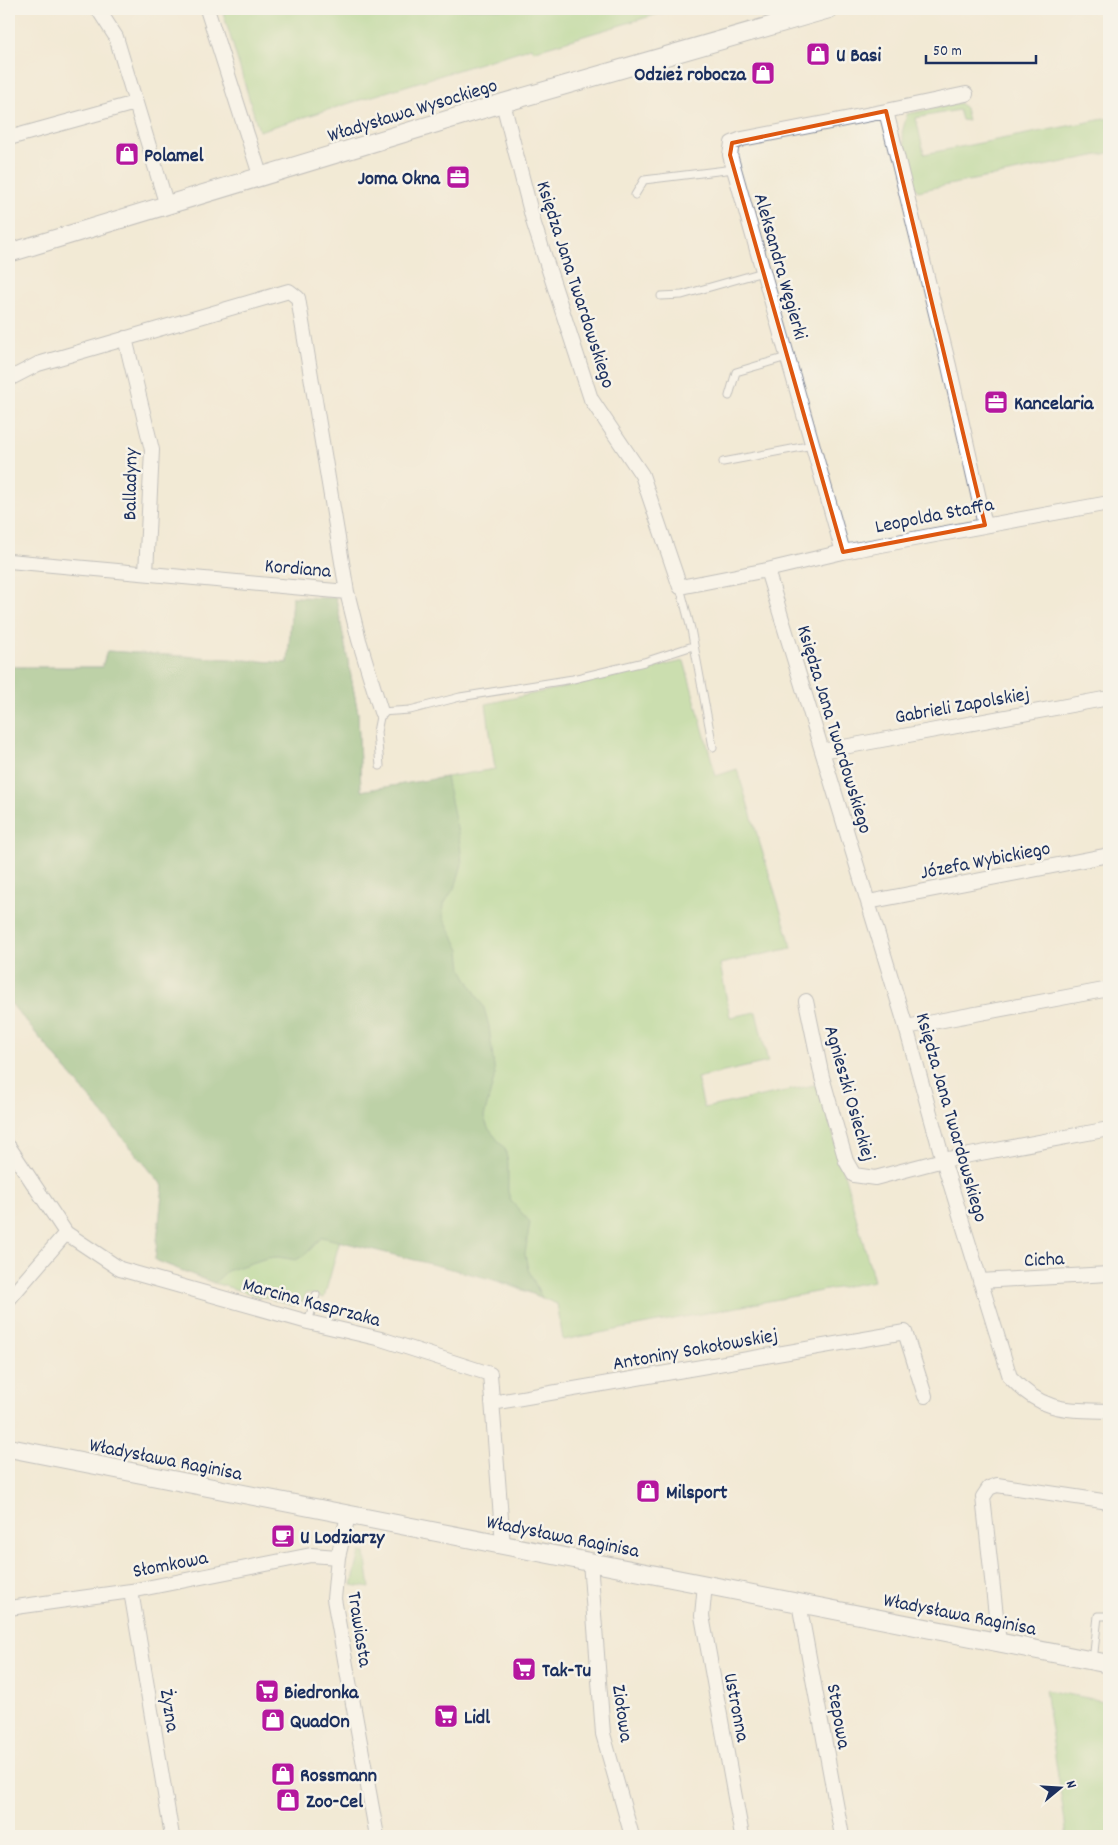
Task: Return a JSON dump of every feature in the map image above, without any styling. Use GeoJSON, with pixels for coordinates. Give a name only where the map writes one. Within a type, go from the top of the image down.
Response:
{"type":"FeatureCollection","features":[{"type":"Feature","properties":{"kind":"street"},"geometry":{"type":"LineString","coordinates":[[98,9],[116,37],[167,206]]}},
{"type":"Feature","properties":{"kind":"street"},"geometry":{"type":"LineString","coordinates":[[207,9],[261,178]]}},
{"type":"Feature","properties":{"kind":"street","name":"Władysława Wysockiego"},"geometry":{"type":"LineString","coordinates":[[9,253],[503,103],[829,9]]}},
{"type":"Feature","properties":{"kind":"street","name":"Aleksandra Węgierki"},"geometry":{"type":"LineString","coordinates":[[843,552],[730,155],[732,144],[742,139],[886,112],[966,94]]}},
{"type":"Feature","properties":{"kind":"street"},"geometry":{"type":"LineString","coordinates":[[9,138],[135,103]]}},
{"type":"Feature","properties":{"kind":"street","name":"Księdza Jana Twardowskiego"},"geometry":{"type":"LineString","coordinates":[[503,103],[534,224],[591,400],[642,475],[680,587]]}},
{"type":"Feature","properties":{"kind":"street"},"geometry":{"type":"LineString","coordinates":[[886,112],[949,366],[985,525]]}},
{"type":"Feature","properties":{"kind":"street","name":"Kordiana"},"geometry":{"type":"LineString","coordinates":[[9,561],[347,592],[298,298],[289,291],[125,338]]}},
{"type":"Feature","properties":{"kind":"street"},"geometry":{"type":"LineString","coordinates":[[9,379],[38,364],[125,338]]}},
{"type":"Feature","properties":{"kind":"street","name":"Balladyny"},"geometry":{"type":"LineString","coordinates":[[125,338],[152,450],[146,573]]}},
{"type":"Feature","properties":{"kind":"street","name":"Leopolda Staffa"},"geometry":{"type":"LineString","coordinates":[[767,570],[843,552],[1109,503]]}},
{"type":"Feature","properties":{"kind":"street"},"geometry":{"type":"LineString","coordinates":[[680,587],[767,570]]}},
{"type":"Feature","properties":{"kind":"street","name":"Księdza Jana Twardowskiego"},"geometry":{"type":"LineString","coordinates":[[767,570],[906,1027],[943,1160],[1010,1377],[1035,1400],[1064,1410],[1109,1411]]}},
{"type":"Feature","properties":{"kind":"street"},"geometry":{"type":"LineString","coordinates":[[347,592],[359,640],[381,712]]}},
{"type":"Feature","properties":{"kind":"street","name":"Gabrieli Zapolskiej"},"geometry":{"type":"LineString","coordinates":[[822,751],[1109,698]]}},
{"type":"Feature","properties":{"kind":"street","name":"Józefa Wybickiego"},"geometry":{"type":"LineString","coordinates":[[868,902],[1109,855]]}},
{"type":"Feature","properties":{"kind":"street"},"geometry":{"type":"LineString","coordinates":[[906,1027],[1109,989]]}},
{"type":"Feature","properties":{"kind":"street","name":"Agnieszki Osieckiej"},"geometry":{"type":"LineString","coordinates":[[806,1001],[822,1078],[846,1162],[854,1175],[875,1178],[943,1160]]}},
{"type":"Feature","properties":{"kind":"street"},"geometry":{"type":"LineString","coordinates":[[943,1160],[1109,1129]]}},
{"type":"Feature","properties":{"kind":"street","name":"Marcina Kasprzaka"},"geometry":{"type":"LineString","coordinates":[[9,1148],[66,1233],[120,1269],[308,1322],[381,1339],[490,1374],[503,1545]]}},
{"type":"Feature","properties":{"kind":"street"},"geometry":{"type":"LineString","coordinates":[[9,1298],[66,1233]]}},
{"type":"Feature","properties":{"kind":"street","name":"Cicha"},"geometry":{"type":"LineString","coordinates":[[980,1281],[1109,1274]]}},
{"type":"Feature","properties":{"kind":"street","name":"Antoniny Sokołowskiej"},"geometry":{"type":"LineString","coordinates":[[492,1403],[905,1332],[925,1396]]}},
{"type":"Feature","properties":{"kind":"street","name":"Władysława Raginisa"},"geometry":{"type":"LineString","coordinates":[[9,1448],[348,1516],[1101,1662]]}},
{"type":"Feature","properties":{"kind":"street"},"geometry":{"type":"LineString","coordinates":[[999,1643],[983,1496],[989,1488],[997,1485],[1109,1502]]}},
{"type":"Feature","properties":{"kind":"street","name":"Trawiasta"},"geometry":{"type":"LineString","coordinates":[[348,1516],[338,1557],[334,1584],[335,1607],[377,1836]]}},
{"type":"Feature","properties":{"kind":"street","name":"Słomkowa"},"geometry":{"type":"LineString","coordinates":[[9,1608],[131,1591],[311,1555],[338,1557]]}},
{"type":"Feature","properties":{"kind":"street","name":"Ziołowa"},"geometry":{"type":"LineString","coordinates":[[590,1562],[603,1734],[632,1836]]}},
{"type":"Feature","properties":{"kind":"street","name":"Ustronna"},"geometry":{"type":"LineString","coordinates":[[705,1584],[702,1616],[742,1836]]}},
{"type":"Feature","properties":{"kind":"street","name":"Żyzna"},"geometry":{"type":"LineString","coordinates":[[131,1591],[172,1836]]}},
{"type":"Feature","properties":{"kind":"street","name":"Stepowa"},"geometry":{"type":"LineString","coordinates":[[800,1603],[842,1836]]}},
{"type":"Feature","properties":{"kind":"lane"},"geometry":{"type":"LineString","coordinates":[[635,195],[644,180],[734,169]]}},
{"type":"Feature","properties":{"kind":"lane"},"geometry":{"type":"LineString","coordinates":[[661,296],[682,295],[763,272]]}},
{"type":"Feature","properties":{"kind":"lane"},"geometry":{"type":"LineString","coordinates":[[729,396],[736,372],[788,357]]}},
{"type":"Feature","properties":{"kind":"lane"},"geometry":{"type":"LineString","coordinates":[[723,462],[812,445]]}},
{"type":"Feature","properties":{"kind":"lane"},"geometry":{"type":"LineString","coordinates":[[680,587],[694,646],[712,747]]}},
{"type":"Feature","properties":{"kind":"lane"},"geometry":{"type":"LineString","coordinates":[[380,766],[377,732],[381,712],[410,710],[475,694],[573,679],[644,662],[694,646]]}},
{"type":"Feature","properties":{"kind":"lane"},"geometry":{"type":"LineString","coordinates":[[308,1322],[316,1295]]}},
{"type":"Feature","properties":{"kind":"lane"},"geometry":{"type":"LineString","coordinates":[[1101,1662],[1098,1616],[1109,1616]]}},
{"type":"Feature","properties":{"kind":"highlighted area"},"geometry":{"type":"Polygon","coordinates":[[[886,111],[985,525],[843,552],[730,155],[732,143],[886,111]]]}},
{"type":"Feature","properties":{"kind":"green space"},"geometry":{"type":"Polygon","coordinates":[[[222,9],[675,9],[533,51],[531,47],[259,131],[222,9]]]}},
{"type":"Feature","properties":{"kind":"green space"},"geometry":{"type":"Polygon","coordinates":[[[960,103],[965,108],[968,121],[962,120],[959,110],[916,118],[924,154],[1109,118],[1109,153],[918,191],[914,186],[902,133],[907,114],[960,103]]]}},
{"type":"Feature","properties":{"kind":"green space"},"geometry":{"type":"Polygon","coordinates":[[[292,597],[336,598],[358,713],[361,791],[495,769],[486,704],[684,661],[716,776],[737,769],[792,948],[720,964],[730,1017],[756,1012],[768,1062],[697,1078],[704,1108],[819,1084],[874,1281],[563,1340],[557,1304],[477,1274],[423,1258],[367,1245],[340,1240],[324,1298],[306,1293],[303,1301],[294,1306],[214,1283],[155,1260],[163,1186],[9,1001],[9,667],[102,667],[107,651],[288,663],[292,597]]]}},
{"type":"Feature","properties":{"kind":"green space"},"geometry":{"type":"Polygon","coordinates":[[[292,597],[336,598],[358,713],[361,791],[446,777],[460,843],[462,864],[456,885],[444,904],[443,916],[460,950],[462,969],[484,1008],[489,1026],[495,1075],[484,1117],[488,1128],[505,1149],[508,1162],[508,1192],[511,1201],[530,1222],[525,1254],[528,1269],[542,1298],[511,1284],[322,1237],[305,1255],[296,1260],[278,1257],[267,1258],[227,1271],[214,1283],[155,1260],[163,1186],[9,1001],[9,667],[102,667],[107,651],[288,663],[292,597]]]}},
{"type":"Feature","properties":{"kind":"green space"},"geometry":{"type":"Polygon","coordinates":[[[360,1552],[365,1553],[370,1588],[352,1585],[360,1552]]]}},
{"type":"Feature","properties":{"kind":"green space"},"geometry":{"type":"Polygon","coordinates":[[[1045,1690],[1109,1702],[1109,1836],[1067,1836],[1045,1690]]]}},
{"type":"Feature","properties":{"kind":"place","name":"U Basi"},"geometry":{"type":"Point","coordinates":[818,54]}},
{"type":"Feature","properties":{"kind":"place","name":"Odzież robocza"},"geometry":{"type":"Point","coordinates":[763,73]}},
{"type":"Feature","properties":{"kind":"place","name":"Polamel"},"geometry":{"type":"Point","coordinates":[127,154]}},
{"type":"Feature","properties":{"kind":"place","name":"Joma Okna"},"geometry":{"type":"Point","coordinates":[458,177]}},
{"type":"Feature","properties":{"kind":"place","name":"Kancelaria"},"geometry":{"type":"Point","coordinates":[996,402]}},
{"type":"Feature","properties":{"kind":"place","name":"Milsport"},"geometry":{"type":"Point","coordinates":[648,1491]}},
{"type":"Feature","properties":{"kind":"place","name":"U Lodziarzy"},"geometry":{"type":"Point","coordinates":[283,1536]}},
{"type":"Feature","properties":{"kind":"place","name":"Tak-Tu"},"geometry":{"type":"Point","coordinates":[524,1669]}},
{"type":"Feature","properties":{"kind":"place","name":"Biedronka"},"geometry":{"type":"Point","coordinates":[267,1691]}},
{"type":"Feature","properties":{"kind":"place","name":"Lidl"},"geometry":{"type":"Point","coordinates":[446,1716]}},
{"type":"Feature","properties":{"kind":"place","name":"QuadOn"},"geometry":{"type":"Point","coordinates":[273,1720]}},
{"type":"Feature","properties":{"kind":"place","name":"Rossmann"},"geometry":{"type":"Point","coordinates":[283,1774]}},
{"type":"Feature","properties":{"kind":"place","name":"Zoo-Cel"},"geometry":{"type":"Point","coordinates":[288,1800]}}]}
